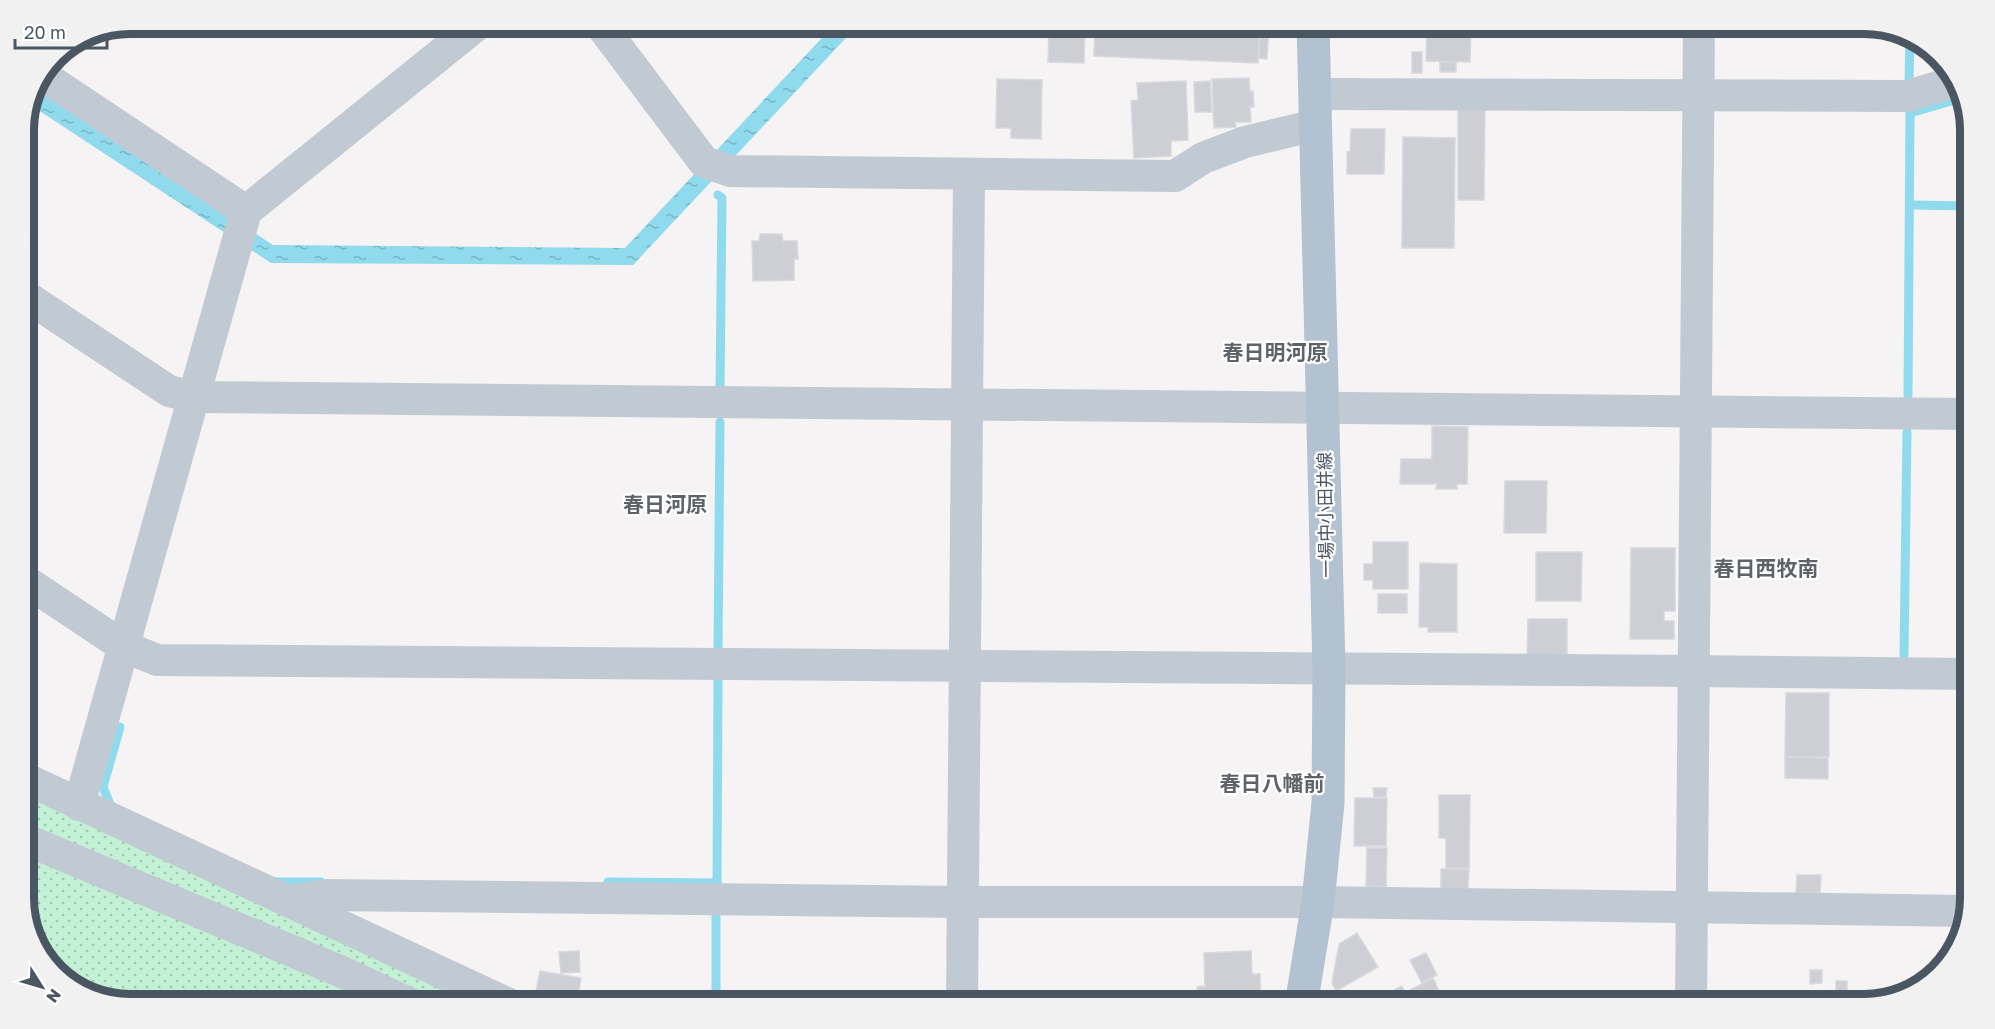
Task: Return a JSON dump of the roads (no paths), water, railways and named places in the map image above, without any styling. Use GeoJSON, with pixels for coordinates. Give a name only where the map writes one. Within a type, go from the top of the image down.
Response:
{"type":"FeatureCollection","features":[{"type":"Feature","properties":{"kind":"main road","name":"一場中小田井線"},"geometry":{"type":"LineString","coordinates":[[1303,994],[1318,902],[1328,802],[1329,669],[1313,34]]}},
{"type":"Feature","properties":{"kind":"street"},"geometry":{"type":"LineString","coordinates":[[79,804],[241,228],[466,34]]}},
{"type":"Feature","properties":{"kind":"street"},"geometry":{"type":"LineString","coordinates":[[608,34],[717,166],[969,174],[1175,176],[1203,158],[1245,142],[1315,110],[1698,95],[1908,96],[1948,84]]}},
{"type":"Feature","properties":{"kind":"street"},"geometry":{"type":"LineString","coordinates":[[1691,994],[1699,34]]}},
{"type":"Feature","properties":{"kind":"street"},"geometry":{"type":"LineString","coordinates":[[49,80],[241,228]]}},
{"type":"Feature","properties":{"kind":"street"},"geometry":{"type":"LineString","coordinates":[[962,994],[969,174]]}},
{"type":"Feature","properties":{"kind":"street"},"geometry":{"type":"LineString","coordinates":[[35,303],[169,391],[193,397],[1960,414]]}},
{"type":"Feature","properties":{"kind":"street"},"geometry":{"type":"LineString","coordinates":[[35,587],[123,646],[157,660],[1960,674]]}},
{"type":"Feature","properties":{"kind":"street"},"geometry":{"type":"LineString","coordinates":[[35,783],[488,994]]}},
{"type":"Feature","properties":{"kind":"street"},"geometry":{"type":"LineString","coordinates":[[35,844],[389,994]]}},
{"type":"Feature","properties":{"kind":"street"},"geometry":{"type":"LineString","coordinates":[[291,901],[338,895],[963,902],[1318,902],[1959,911]]}},
{"type":"Feature","properties":{"kind":"water"},"geometry":{"type":"Polygon","coordinates":[[[826,34],[850,34],[633,265],[271,263],[37,110],[38,106],[43,93],[273,245],[625,248],[826,34]]]}},
{"type":"Feature","properties":{"kind":"water"},"geometry":{"type":"Polygon","coordinates":[[[153,991],[171,994],[148,994],[153,991]]]}},
{"type":"Feature","properties":{"kind":"waterway"},"geometry":{"type":"LineString","coordinates":[[1909,81],[1910,46]]}},
{"type":"Feature","properties":{"kind":"waterway"},"geometry":{"type":"LineString","coordinates":[[1908,396],[1910,113],[1955,100]]}},
{"type":"Feature","properties":{"kind":"waterway"},"geometry":{"type":"LineString","coordinates":[[718,195],[722,198],[720,391]]}},
{"type":"Feature","properties":{"kind":"waterway"},"geometry":{"type":"LineString","coordinates":[[1910,205],[1960,206]]}},
{"type":"Feature","properties":{"kind":"waterway"},"geometry":{"type":"LineString","coordinates":[[718,651],[720,422]]}},
{"type":"Feature","properties":{"kind":"waterway"},"geometry":{"type":"LineString","coordinates":[[1904,656],[1907,432]]}},
{"type":"Feature","properties":{"kind":"waterway"},"geometry":{"type":"LineString","coordinates":[[717,885],[718,677]]}},
{"type":"Feature","properties":{"kind":"waterway"},"geometry":{"type":"LineString","coordinates":[[115,809],[111,807],[103,787],[120,727]]}},
{"type":"Feature","properties":{"kind":"waterway"},"geometry":{"type":"LineString","coordinates":[[272,882],[321,882]]}},
{"type":"Feature","properties":{"kind":"waterway"},"geometry":{"type":"LineString","coordinates":[[608,882],[717,883]]}},
{"type":"Feature","properties":{"kind":"waterway"},"geometry":{"type":"LineString","coordinates":[[716,913],[716,994]]}},
{"type":"Feature","properties":{"kind":"district","name":"春日明河原"},"geometry":{"type":"Point","coordinates":[1275,352]}},
{"type":"Feature","properties":{"kind":"district","name":"春日河原"},"geometry":{"type":"Point","coordinates":[665,504]}},
{"type":"Feature","properties":{"kind":"district","name":"春日西牧南"},"geometry":{"type":"Point","coordinates":[1766,568]}},
{"type":"Feature","properties":{"kind":"district","name":"春日八幡前"},"geometry":{"type":"Point","coordinates":[1272,783]}}]}
